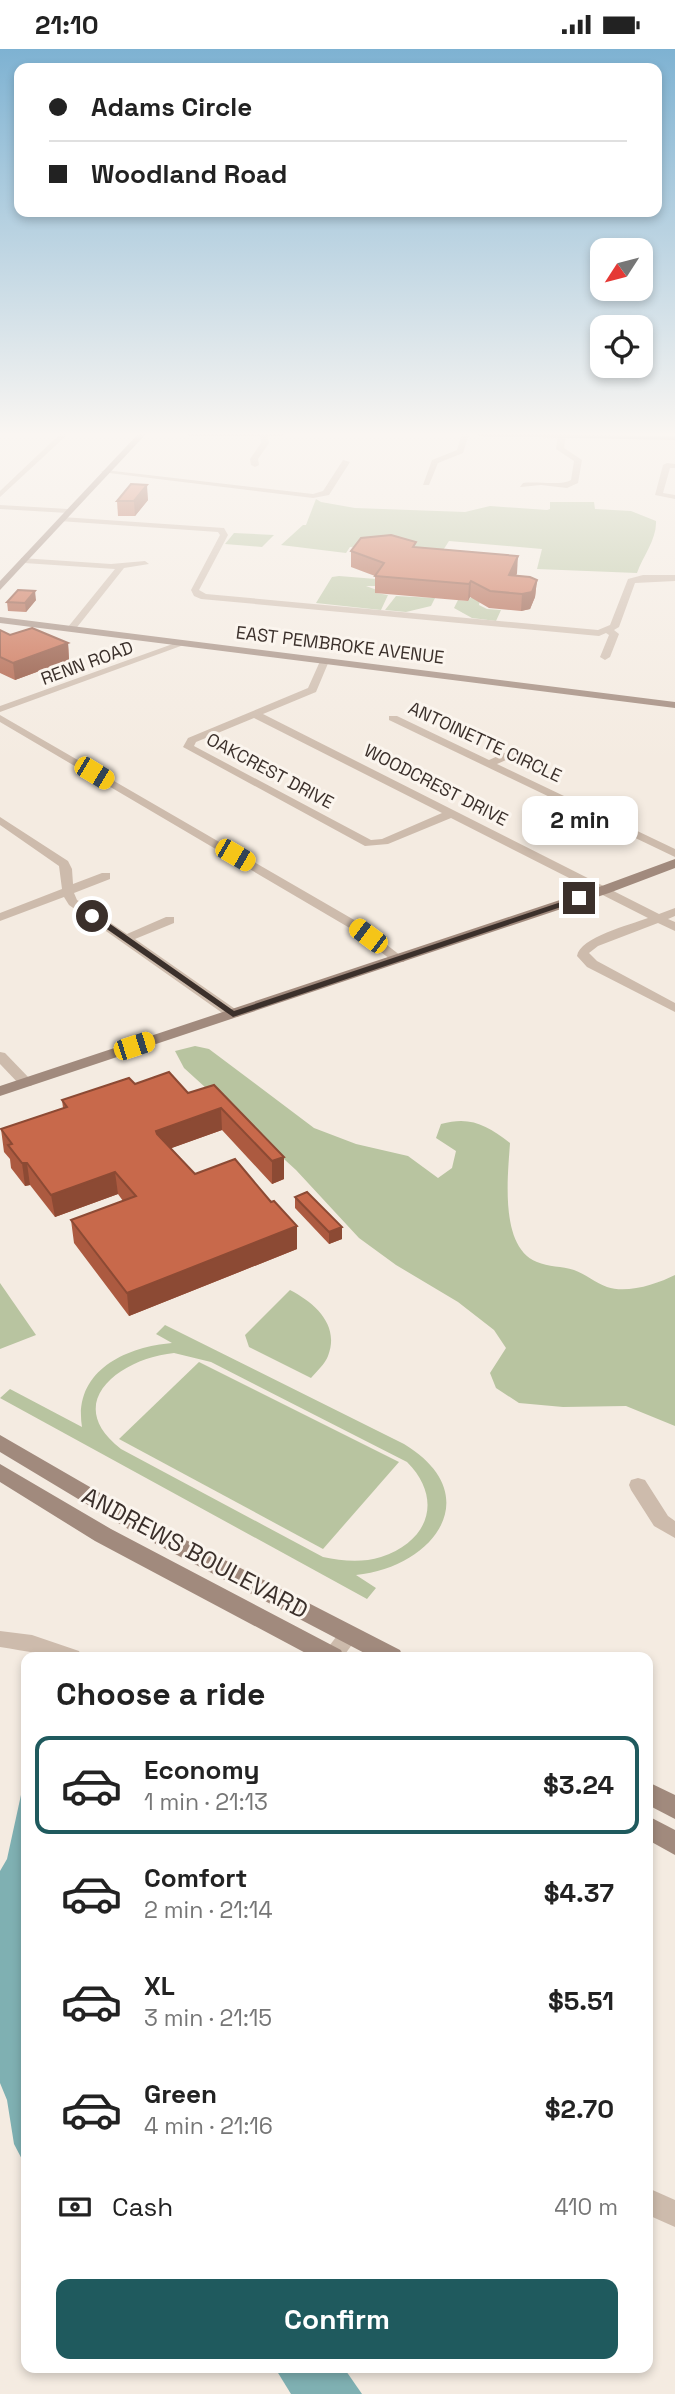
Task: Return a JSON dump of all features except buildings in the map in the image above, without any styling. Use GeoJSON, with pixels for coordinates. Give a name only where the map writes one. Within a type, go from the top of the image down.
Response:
{"type":"FeatureCollection","features":[{"type":"Feature","properties":{"kind":"street"},"geometry":{"type":"LineString","coordinates":[[0,587],[39,543]]}},
{"type":"Feature","properties":{"kind":"street"},"geometry":{"type":"LineString","coordinates":[[220,543],[195,590],[204,597],[592,633],[609,631],[614,627],[631,581],[643,578],[675,579]]}},
{"type":"Feature","properties":{"kind":"street"},"geometry":{"type":"LineString","coordinates":[[24,560],[121,567],[145,564]]}},
{"type":"Feature","properties":{"kind":"street"},"geometry":{"type":"LineString","coordinates":[[71,629],[121,567]]}},
{"type":"Feature","properties":{"kind":"street","name":"EAST PEMBROKE AVENUE"},"geometry":{"type":"LineString","coordinates":[[0,620],[675,705]]}},
{"type":"Feature","properties":{"kind":"street"},"geometry":{"type":"LineString","coordinates":[[605,657],[614,634],[609,631]]}},
{"type":"Feature","properties":{"kind":"street","name":"RENN ROAD"},"geometry":{"type":"LineString","coordinates":[[0,709],[184,643]]}},
{"type":"Feature","properties":{"kind":"street","name":"OAKCREST DRIVE"},"geometry":{"type":"LineString","coordinates":[[324,661],[312,690],[192,740],[187,745],[369,844],[384,842],[452,813]]}},
{"type":"Feature","properties":{"kind":"street","name":"WOODCREST DRIVE"},"geometry":{"type":"LineString","coordinates":[[255,714],[675,927]]}},
{"type":"Feature","properties":{"kind":"street"},"geometry":{"type":"LineString","coordinates":[[0,718],[352,924],[399,959]]}},
{"type":"Feature","properties":{"kind":"street","name":"ANTOINETTE CIRCLE"},"geometry":{"type":"LineString","coordinates":[[393,718],[675,853]]}},
{"type":"Feature","properties":{"kind":"street"},"geometry":{"type":"LineString","coordinates":[[490,763],[513,753]]}},
{"type":"Feature","properties":{"kind":"street"},"geometry":{"type":"LineString","coordinates":[[0,820],[66,866],[67,893],[76,905],[233,1014]]}},
{"type":"Feature","properties":{"kind":"street"},"geometry":{"type":"LineString","coordinates":[[30,854],[43,848]]}},
{"type":"Feature","properties":{"kind":"street"},"geometry":{"type":"LineString","coordinates":[[0,1091],[604,890],[675,863]]}},
{"type":"Feature","properties":{"kind":"street"},"geometry":{"type":"LineString","coordinates":[[0,917],[106,876]]}},
{"type":"Feature","properties":{"kind":"street"},"geometry":{"type":"LineString","coordinates":[[675,912],[594,943],[583,952],[583,956],[592,964],[675,1008]]}},
{"type":"Feature","properties":{"kind":"street"},"geometry":{"type":"LineString","coordinates":[[125,939],[170,920]]}},
{"type":"Feature","properties":{"kind":"street"},"geometry":{"type":"LineString","coordinates":[[0,1056],[26,1083]]}},
{"type":"Feature","properties":{"kind":"street","name":"ANDREWS BOULEVARD"},"geometry":{"type":"LineString","coordinates":[[0,1442],[140,1526],[383,1652]]}},
{"type":"Feature","properties":{"kind":"street","name":"ANDREWS BOULEVARD"},"geometry":{"type":"LineString","coordinates":[[0,1472],[103,1535],[323,1652]]}},
{"type":"Feature","properties":{"kind":"street"},"geometry":{"type":"LineString","coordinates":[[638,1485],[661,1521],[675,1531]]}},
{"type":"Feature","properties":{"kind":"street"},"geometry":{"type":"LineString","coordinates":[[336,1652],[349,1635]]}},
{"type":"Feature","properties":{"kind":"street"},"geometry":{"type":"LineString","coordinates":[[0,1639],[32,1643],[58,1652]]}},
{"type":"Feature","properties":{"kind":"street"},"geometry":{"type":"LineString","coordinates":[[653,1796],[675,1808]]}},
{"type":"Feature","properties":{"kind":"street"},"geometry":{"type":"LineString","coordinates":[[653,1830],[675,1843]]}},
{"type":"Feature","properties":{"kind":"street"},"geometry":{"type":"LineString","coordinates":[[653,2203],[675,2214]]}},
{"type":"Feature","properties":{"kind":"green space"},"geometry":{"type":"Polygon","coordinates":[[[225,543],[266,543],[262,547],[225,543]]]}},
{"type":"Feature","properties":{"kind":"green space"},"geometry":{"type":"Polygon","coordinates":[[[447,543],[440,555],[350,547],[346,553],[281,545],[447,543]]]}},
{"type":"Feature","properties":{"kind":"green space"},"geometry":{"type":"Polygon","coordinates":[[[477,543],[651,543],[637,573],[537,569],[542,549],[477,543]]]}},
{"type":"Feature","properties":{"kind":"green space"},"geometry":{"type":"Polygon","coordinates":[[[332,577],[376,579],[375,586],[366,586],[377,590],[376,593],[388,595],[381,610],[316,603],[332,577]]]}},
{"type":"Feature","properties":{"kind":"green space"},"geometry":{"type":"Polygon","coordinates":[[[481,595],[479,605],[487,609],[501,610],[496,621],[472,618],[454,608],[458,600],[468,601],[481,595]]]}},
{"type":"Feature","properties":{"kind":"green space"},"geometry":{"type":"Polygon","coordinates":[[[396,596],[435,598],[431,606],[406,612],[385,610],[396,596]]]}},
{"type":"Feature","properties":{"kind":"green space"},"geometry":{"type":"Polygon","coordinates":[[[195,1046],[209,1049],[314,1128],[356,1144],[408,1156],[438,1178],[452,1168],[456,1151],[436,1138],[441,1124],[461,1121],[478,1124],[510,1143],[508,1209],[516,1242],[525,1254],[537,1262],[574,1270],[615,1289],[642,1287],[675,1275],[675,1426],[626,1406],[563,1407],[519,1403],[496,1388],[490,1373],[506,1348],[494,1330],[458,1302],[396,1265],[359,1238],[296,1170],[184,1068],[175,1051],[195,1046]]]}},
{"type":"Feature","properties":{"kind":"green space"},"geometry":{"type":"Polygon","coordinates":[[[0,1283],[36,1335],[0,1349],[0,1283]]]}},
{"type":"Feature","properties":{"kind":"green space"},"geometry":{"type":"Polygon","coordinates":[[[290,1290],[316,1308],[331,1334],[328,1356],[311,1378],[249,1347],[245,1335],[290,1290]]]}},
{"type":"Feature","properties":{"kind":"green space"},"geometry":{"type":"Polygon","coordinates":[[[165,1325],[404,1444],[429,1464],[443,1485],[446,1506],[441,1526],[428,1543],[408,1558],[384,1569],[356,1575],[376,1588],[367,1599],[0,1398],[10,1389],[82,1427],[81,1408],[94,1377],[120,1357],[136,1350],[172,1343],[156,1334],[165,1325]],[[174,1353],[135,1363],[118,1373],[105,1385],[97,1399],[96,1415],[104,1432],[121,1449],[323,1557],[367,1560],[398,1550],[411,1540],[426,1517],[428,1504],[418,1476],[407,1462],[211,1362],[174,1353]]]}},
{"type":"Feature","properties":{"kind":"green space"},"geometry":{"type":"Polygon","coordinates":[[[199,1362],[399,1462],[323,1549],[119,1439],[199,1362]]]}},
{"type":"Feature","properties":{"kind":"water"},"geometry":{"type":"Polygon","coordinates":[[[21,1795],[21,2157],[14,2144],[7,2100],[0,2083],[0,1871],[7,1859],[21,1795]]]}},
{"type":"Feature","properties":{"kind":"water"},"geometry":{"type":"Polygon","coordinates":[[[278,2373],[347,2373],[362,2394],[291,2394],[278,2373]]]}},
{"type":"Feature","properties":{"kind":"route"},"geometry":{"type":"LineString","coordinates":[[92,916],[233,1014],[579,898]]}}]}
